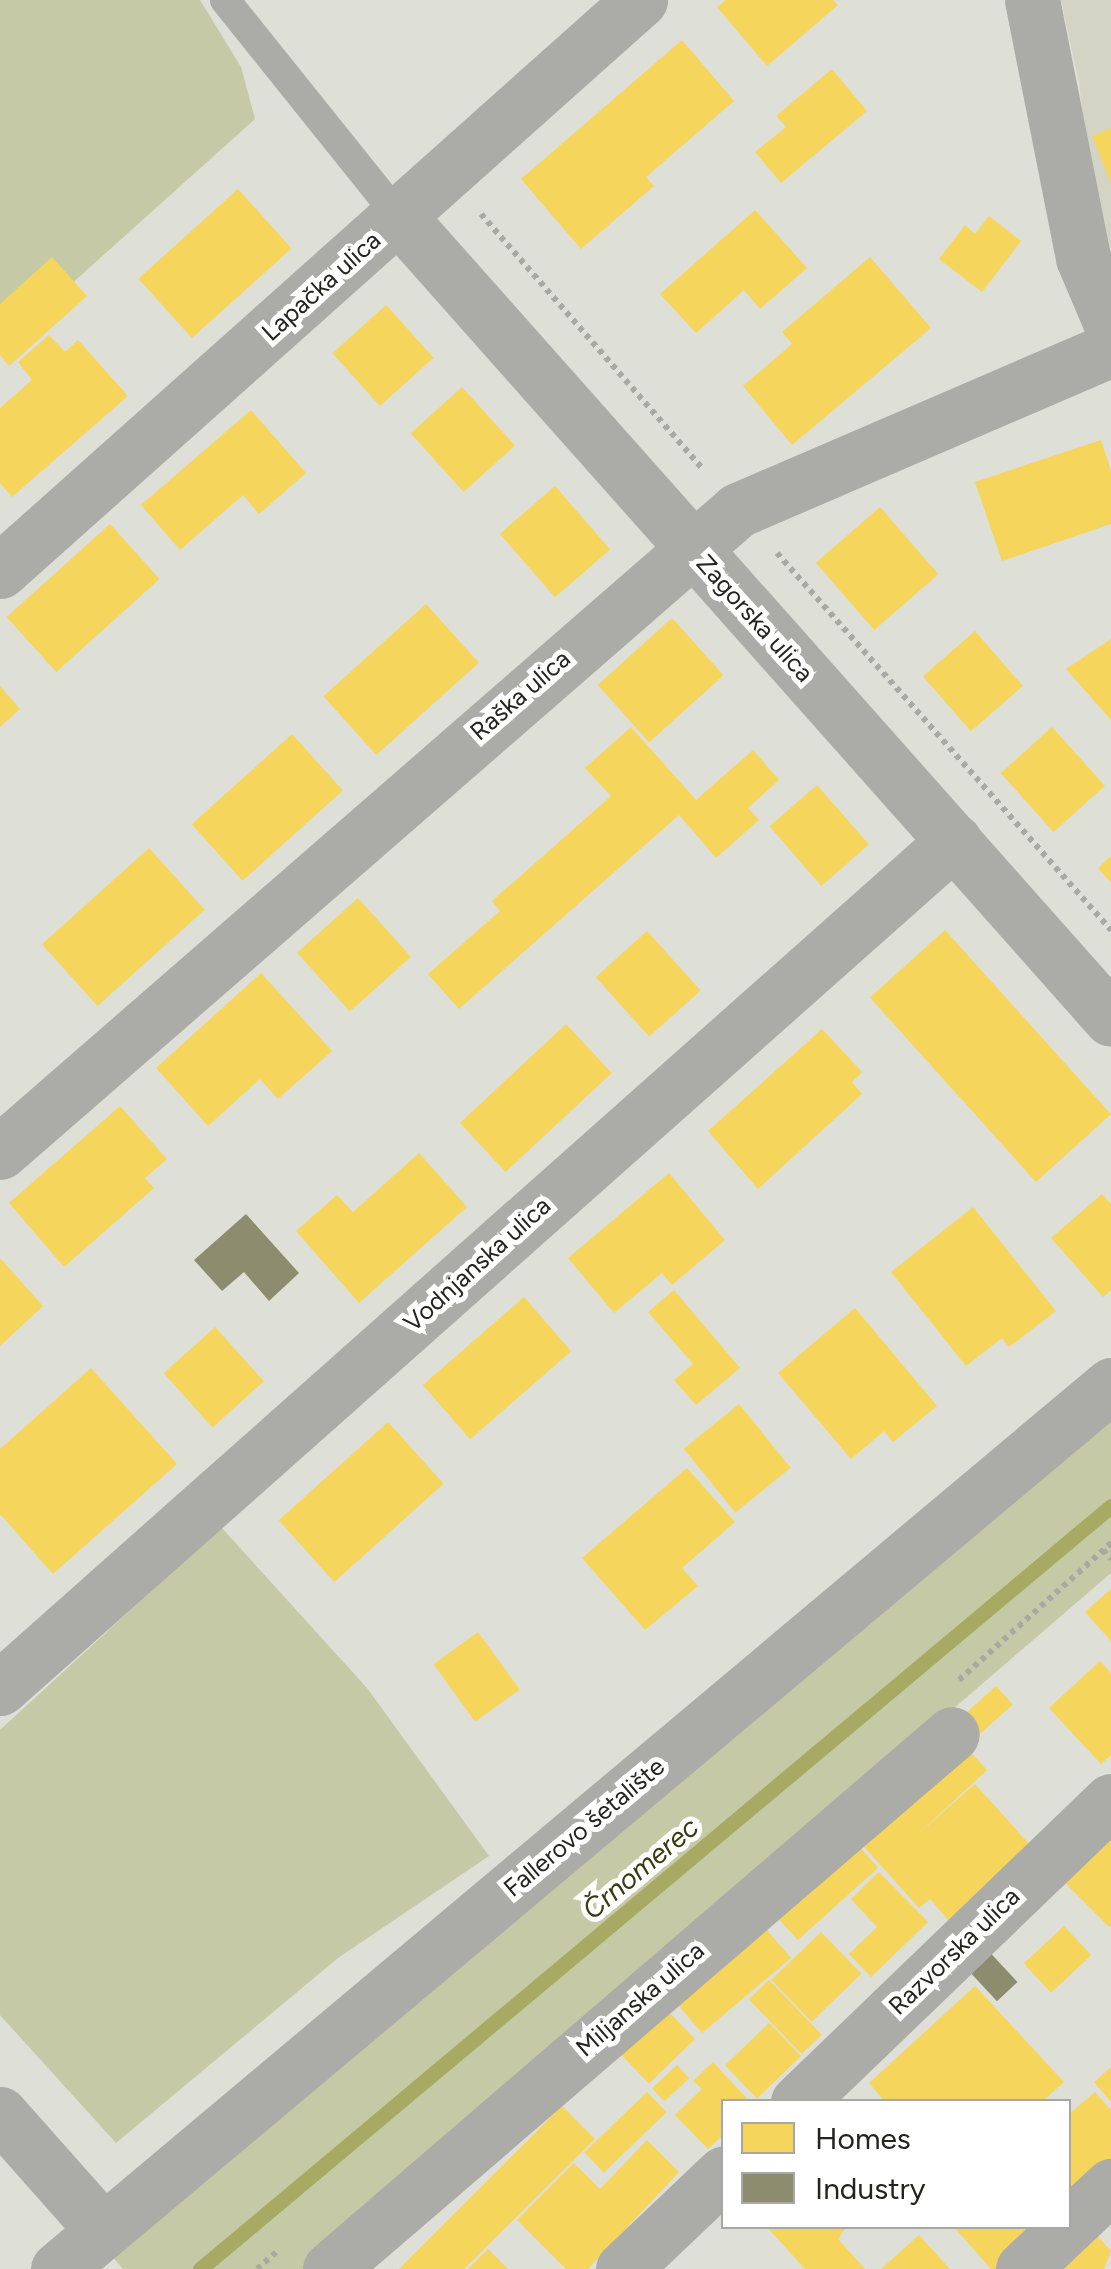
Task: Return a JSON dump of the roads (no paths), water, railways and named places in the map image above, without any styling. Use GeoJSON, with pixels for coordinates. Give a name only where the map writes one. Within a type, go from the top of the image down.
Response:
{"type":"FeatureCollection","features":[{"type":"Feature","properties":{"kind":"street","name":"Lapačka ulica"},"geometry":{"type":"LineString","coordinates":[[0,571],[640,0]]}},
{"type":"Feature","properties":{"kind":"street"},"geometry":{"type":"LineString","coordinates":[[1032,0],[1083,258],[1111,324]]}},
{"type":"Feature","properties":{"kind":"street","name":"Zagorska ulica"},"geometry":{"type":"LineString","coordinates":[[399,217],[1111,1018]]}},
{"type":"Feature","properties":{"kind":"street","name":"Raška ulica"},"geometry":{"type":"LineString","coordinates":[[0,1152],[691,546],[754,502],[1111,349]]}},
{"type":"Feature","properties":{"kind":"street","name":"Vodnjanska ulica"},"geometry":{"type":"LineString","coordinates":[[0,1688],[954,841]]}},
{"type":"Feature","properties":{"kind":"street","name":"Fallerovo šetalište"},"geometry":{"type":"LineString","coordinates":[[58,2269],[1111,1386]]}},
{"type":"Feature","properties":{"kind":"street","name":"Miljanska ulica"},"geometry":{"type":"LineString","coordinates":[[330,2269],[952,1734]]}},
{"type":"Feature","properties":{"kind":"street","name":"Razvorska ulica"},"geometry":{"type":"LineString","coordinates":[[801,2099],[1111,1801]]}},
{"type":"Feature","properties":{"kind":"street"},"geometry":{"type":"LineString","coordinates":[[0,2114],[103,2230]]}},
{"type":"Feature","properties":{"kind":"street"},"geometry":{"type":"LineString","coordinates":[[623,2269],[721,2176]]}},
{"type":"Feature","properties":{"kind":"street"},"geometry":{"type":"LineString","coordinates":[[1071,2223],[1111,2186]]}},
{"type":"Feature","properties":{"kind":"street"},"geometry":{"type":"LineString","coordinates":[[1024,2269],[1065,2229]]}},
{"type":"Feature","properties":{"kind":"lane"},"geometry":{"type":"LineString","coordinates":[[225,0],[399,217]]}},
{"type":"Feature","properties":{"kind":"waterway","name":"Črnomerec"},"geometry":{"type":"LineString","coordinates":[[200,2269],[1111,1506]]}}]}
